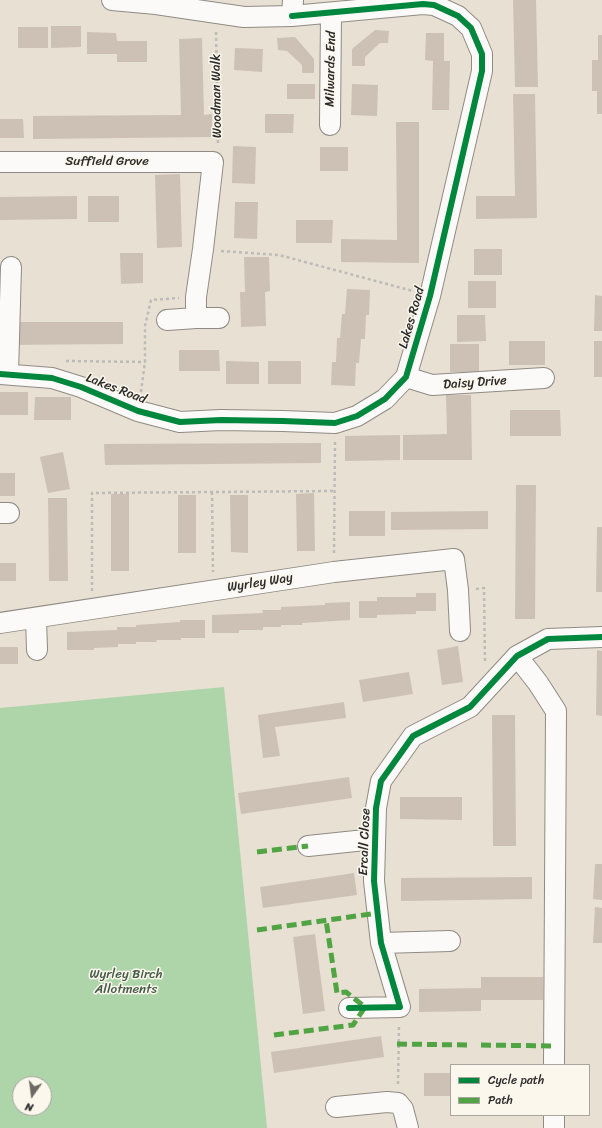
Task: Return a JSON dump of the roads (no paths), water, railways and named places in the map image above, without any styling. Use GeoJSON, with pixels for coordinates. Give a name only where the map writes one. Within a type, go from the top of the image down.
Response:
{"type":"FeatureCollection","features":[{"type":"Feature","properties":{"kind":"street","name":"Lakes Road"},"geometry":{"type":"LineString","coordinates":[[4,374],[52,378],[81,387],[138,411],[180,422],[237,420],[335,423],[357,416],[385,399],[406,377],[430,296],[482,71],[482,54],[471,28],[458,16],[434,5],[423,4],[392,4],[331,13],[293,8],[244,17],[156,4],[112,0]]}},
{"type":"Feature","properties":{"kind":"street","name":"Milwards End"},"geometry":{"type":"LineString","coordinates":[[330,125],[331,13]]}},
{"type":"Feature","properties":{"kind":"street","name":"Suffield Grove"},"geometry":{"type":"LineString","coordinates":[[0,162],[213,162],[196,297],[196,318]]}},
{"type":"Feature","properties":{"kind":"street"},"geometry":{"type":"LineString","coordinates":[[4,374],[11,267]]}},
{"type":"Feature","properties":{"kind":"street"},"geometry":{"type":"LineString","coordinates":[[167,320],[219,318]]}},
{"type":"Feature","properties":{"kind":"street","name":"Daisy Drive"},"geometry":{"type":"LineString","coordinates":[[406,377],[432,385],[544,378]]}},
{"type":"Feature","properties":{"kind":"street","name":"Wyrley Way"},"geometry":{"type":"LineString","coordinates":[[0,623],[334,572],[454,559],[458,590],[460,631]]}},
{"type":"Feature","properties":{"kind":"street"},"geometry":{"type":"LineString","coordinates":[[36,618],[37,650]]}},
{"type":"Feature","properties":{"kind":"street","name":"Ercall Close"},"geometry":{"type":"LineString","coordinates":[[349,1008],[400,1007],[381,943],[374,881],[376,808],[381,781],[413,736],[470,707],[517,656],[548,639],[602,637]]}},
{"type":"Feature","properties":{"kind":"street"},"geometry":{"type":"LineString","coordinates":[[517,656],[538,683],[556,711],[554,1064]]}},
{"type":"Feature","properties":{"kind":"street"},"geometry":{"type":"LineString","coordinates":[[308,846],[375,839]]}},
{"type":"Feature","properties":{"kind":"street"},"geometry":{"type":"LineString","coordinates":[[381,943],[450,941]]}},
{"type":"Feature","properties":{"kind":"street"},"geometry":{"type":"LineString","coordinates":[[336,1107],[387,1102],[398,1103],[404,1109],[408,1128]]}},
{"type":"Feature","properties":{"kind":"street"},"geometry":{"type":"LineString","coordinates":[[554,1116],[554,1128]]}},
{"type":"Feature","properties":{"kind":"park label","name":"Wyrley Birch Allotments"},"geometry":{"type":"Point","coordinates":[126,982]}}]}
